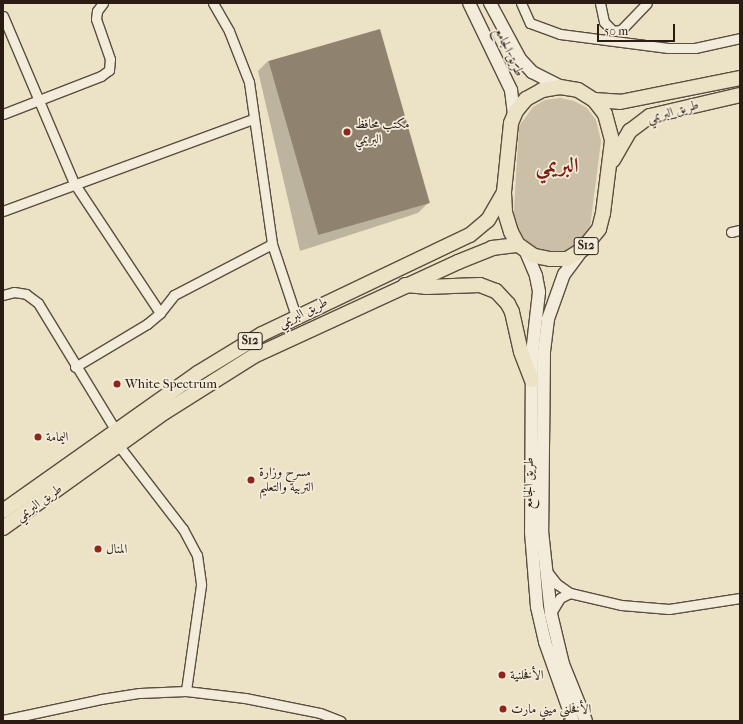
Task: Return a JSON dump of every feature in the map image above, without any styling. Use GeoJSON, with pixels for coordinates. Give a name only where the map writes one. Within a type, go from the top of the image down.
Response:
{"type":"FeatureCollection","features":[{"type":"Feature","properties":{"kind":"main road","name":"طريق الجامع"},"geometry":{"type":"LineString","coordinates":[[469,3],[511,90],[514,116]]}},
{"type":"Feature","properties":{"kind":"main road","name":"طريق الجامع"},"geometry":{"type":"LineString","coordinates":[[490,3],[520,59],[532,72],[565,88]]}},
{"type":"Feature","properties":{"kind":"main road","name":"طريق البريمي"},"geometry":{"type":"LineString","coordinates":[[594,100],[620,102],[740,78]]}},
{"type":"Feature","properties":{"kind":"main road","name":"S12"},"geometry":{"type":"LineString","coordinates":[[565,88],[578,90],[594,100],[609,124],[612,141],[599,229],[584,249],[567,259],[550,259],[534,256],[522,248],[510,232],[505,212],[504,192],[511,123],[514,116],[526,98],[542,90],[565,88]]}},
{"type":"Feature","properties":{"kind":"main road","name":"طريق البريمي"},"geometry":{"type":"LineString","coordinates":[[609,169],[618,147],[630,131],[650,116],[740,95]]}},
{"type":"Feature","properties":{"kind":"main road","name":"طريق البريمي"},"geometry":{"type":"LineString","coordinates":[[3,511],[198,373],[296,316],[470,234],[488,220],[504,192]]}},
{"type":"Feature","properties":{"kind":"main road","name":"طريق البريمي"},"geometry":{"type":"LineString","coordinates":[[3,528],[176,405],[254,356],[405,285],[492,248],[522,248]]}},
{"type":"Feature","properties":{"kind":"main road","name":"طريق الجامع"},"geometry":{"type":"LineString","coordinates":[[522,248],[536,276],[539,292],[532,380],[531,532],[537,607],[545,642],[573,721]]}},
{"type":"Feature","properties":{"kind":"main road","name":"طريق الجامع"},"geometry":{"type":"LineString","coordinates":[[584,249],[564,274],[548,319],[544,353],[542,531],[551,614],[563,664],[586,721]]}},
{"type":"Feature","properties":{"kind":"main road"},"geometry":{"type":"LineString","coordinates":[[405,285],[426,287],[480,285],[496,291],[508,304],[512,312],[521,352],[532,380]]}},
{"type":"Feature","properties":{"kind":"street"},"geometry":{"type":"LineString","coordinates":[[3,114],[101,76],[109,70],[110,59],[96,19],[97,11],[103,3]]}},
{"type":"Feature","properties":{"kind":"street"},"geometry":{"type":"LineString","coordinates":[[213,3],[229,31],[249,82],[253,119],[272,244],[296,316]]}},
{"type":"Feature","properties":{"kind":"street"},"geometry":{"type":"LineString","coordinates":[[521,3],[530,23],[560,34],[668,48],[695,48],[740,38]]}},
{"type":"Feature","properties":{"kind":"street"},"geometry":{"type":"LineString","coordinates":[[600,3],[604,22],[613,30],[621,30],[647,3]]}},
{"type":"Feature","properties":{"kind":"street"},"geometry":{"type":"LineString","coordinates":[[3,16],[37,101],[74,183],[160,313]]}},
{"type":"Feature","properties":{"kind":"street"},"geometry":{"type":"LineString","coordinates":[[611,40],[613,30]]}},
{"type":"Feature","properties":{"kind":"street"},"geometry":{"type":"LineString","coordinates":[[3,211],[74,183],[253,119]]}},
{"type":"Feature","properties":{"kind":"street"},"geometry":{"type":"LineString","coordinates":[[75,368],[160,313],[174,295],[272,244]]}},
{"type":"Feature","properties":{"kind":"street"},"geometry":{"type":"LineString","coordinates":[[3,295],[14,292],[26,294],[38,303],[75,368],[116,431]]}},
{"type":"Feature","properties":{"kind":"street"},"geometry":{"type":"LineString","coordinates":[[119,446],[183,529],[197,555],[201,585],[186,691]]}},
{"type":"Feature","properties":{"kind":"street"},"geometry":{"type":"LineString","coordinates":[[546,570],[557,584],[570,593],[621,605],[669,610],[740,598]]}},
{"type":"Feature","properties":{"kind":"street"},"geometry":{"type":"LineString","coordinates":[[551,614],[560,598],[570,593]]}},
{"type":"Feature","properties":{"kind":"street"},"geometry":{"type":"LineString","coordinates":[[3,720],[140,692],[186,691],[245,698],[320,714],[341,721]]}},
{"type":"Feature","properties":{"kind":"shaded area"},"geometry":{"type":"Polygon","coordinates":[[[560,98],[574,101],[587,108],[596,120],[601,141],[590,227],[578,244],[565,251],[550,254],[536,251],[520,239],[513,226],[519,126],[533,107],[545,100],[560,98]]]}},
{"type":"Feature","properties":{"kind":"building","name":"مكتب محافظ البريمي"},"geometry":{"type":"Polygon","coordinates":[[[380,29],[430,203],[318,235],[268,61],[380,29]]]}},
{"type":"Feature","properties":{"kind":"place","name":"مكتب محافظ البريمي"},"geometry":{"type":"Point","coordinates":[347,132]}},
{"type":"Feature","properties":{"kind":"place","name":"White Spectrum"},"geometry":{"type":"Point","coordinates":[117,384]}},
{"type":"Feature","properties":{"kind":"place","name":"اليمامة"},"geometry":{"type":"Point","coordinates":[38,437]}},
{"type":"Feature","properties":{"kind":"place","name":"مسرح وزارة التربية والتعليم"},"geometry":{"type":"Point","coordinates":[251,480]}},
{"type":"Feature","properties":{"kind":"place","name":"المنال"},"geometry":{"type":"Point","coordinates":[98,549]}},
{"type":"Feature","properties":{"kind":"place","name":"الأفخلنية"},"geometry":{"type":"Point","coordinates":[502,675]}},
{"type":"Feature","properties":{"kind":"place","name":"الأفخلني ميني مارت"},"geometry":{"type":"Point","coordinates":[503,709]}},
{"type":"Feature","properties":{"kind":"district","name":"البريمي"},"geometry":{"type":"Point","coordinates":[557,165]}}]}
